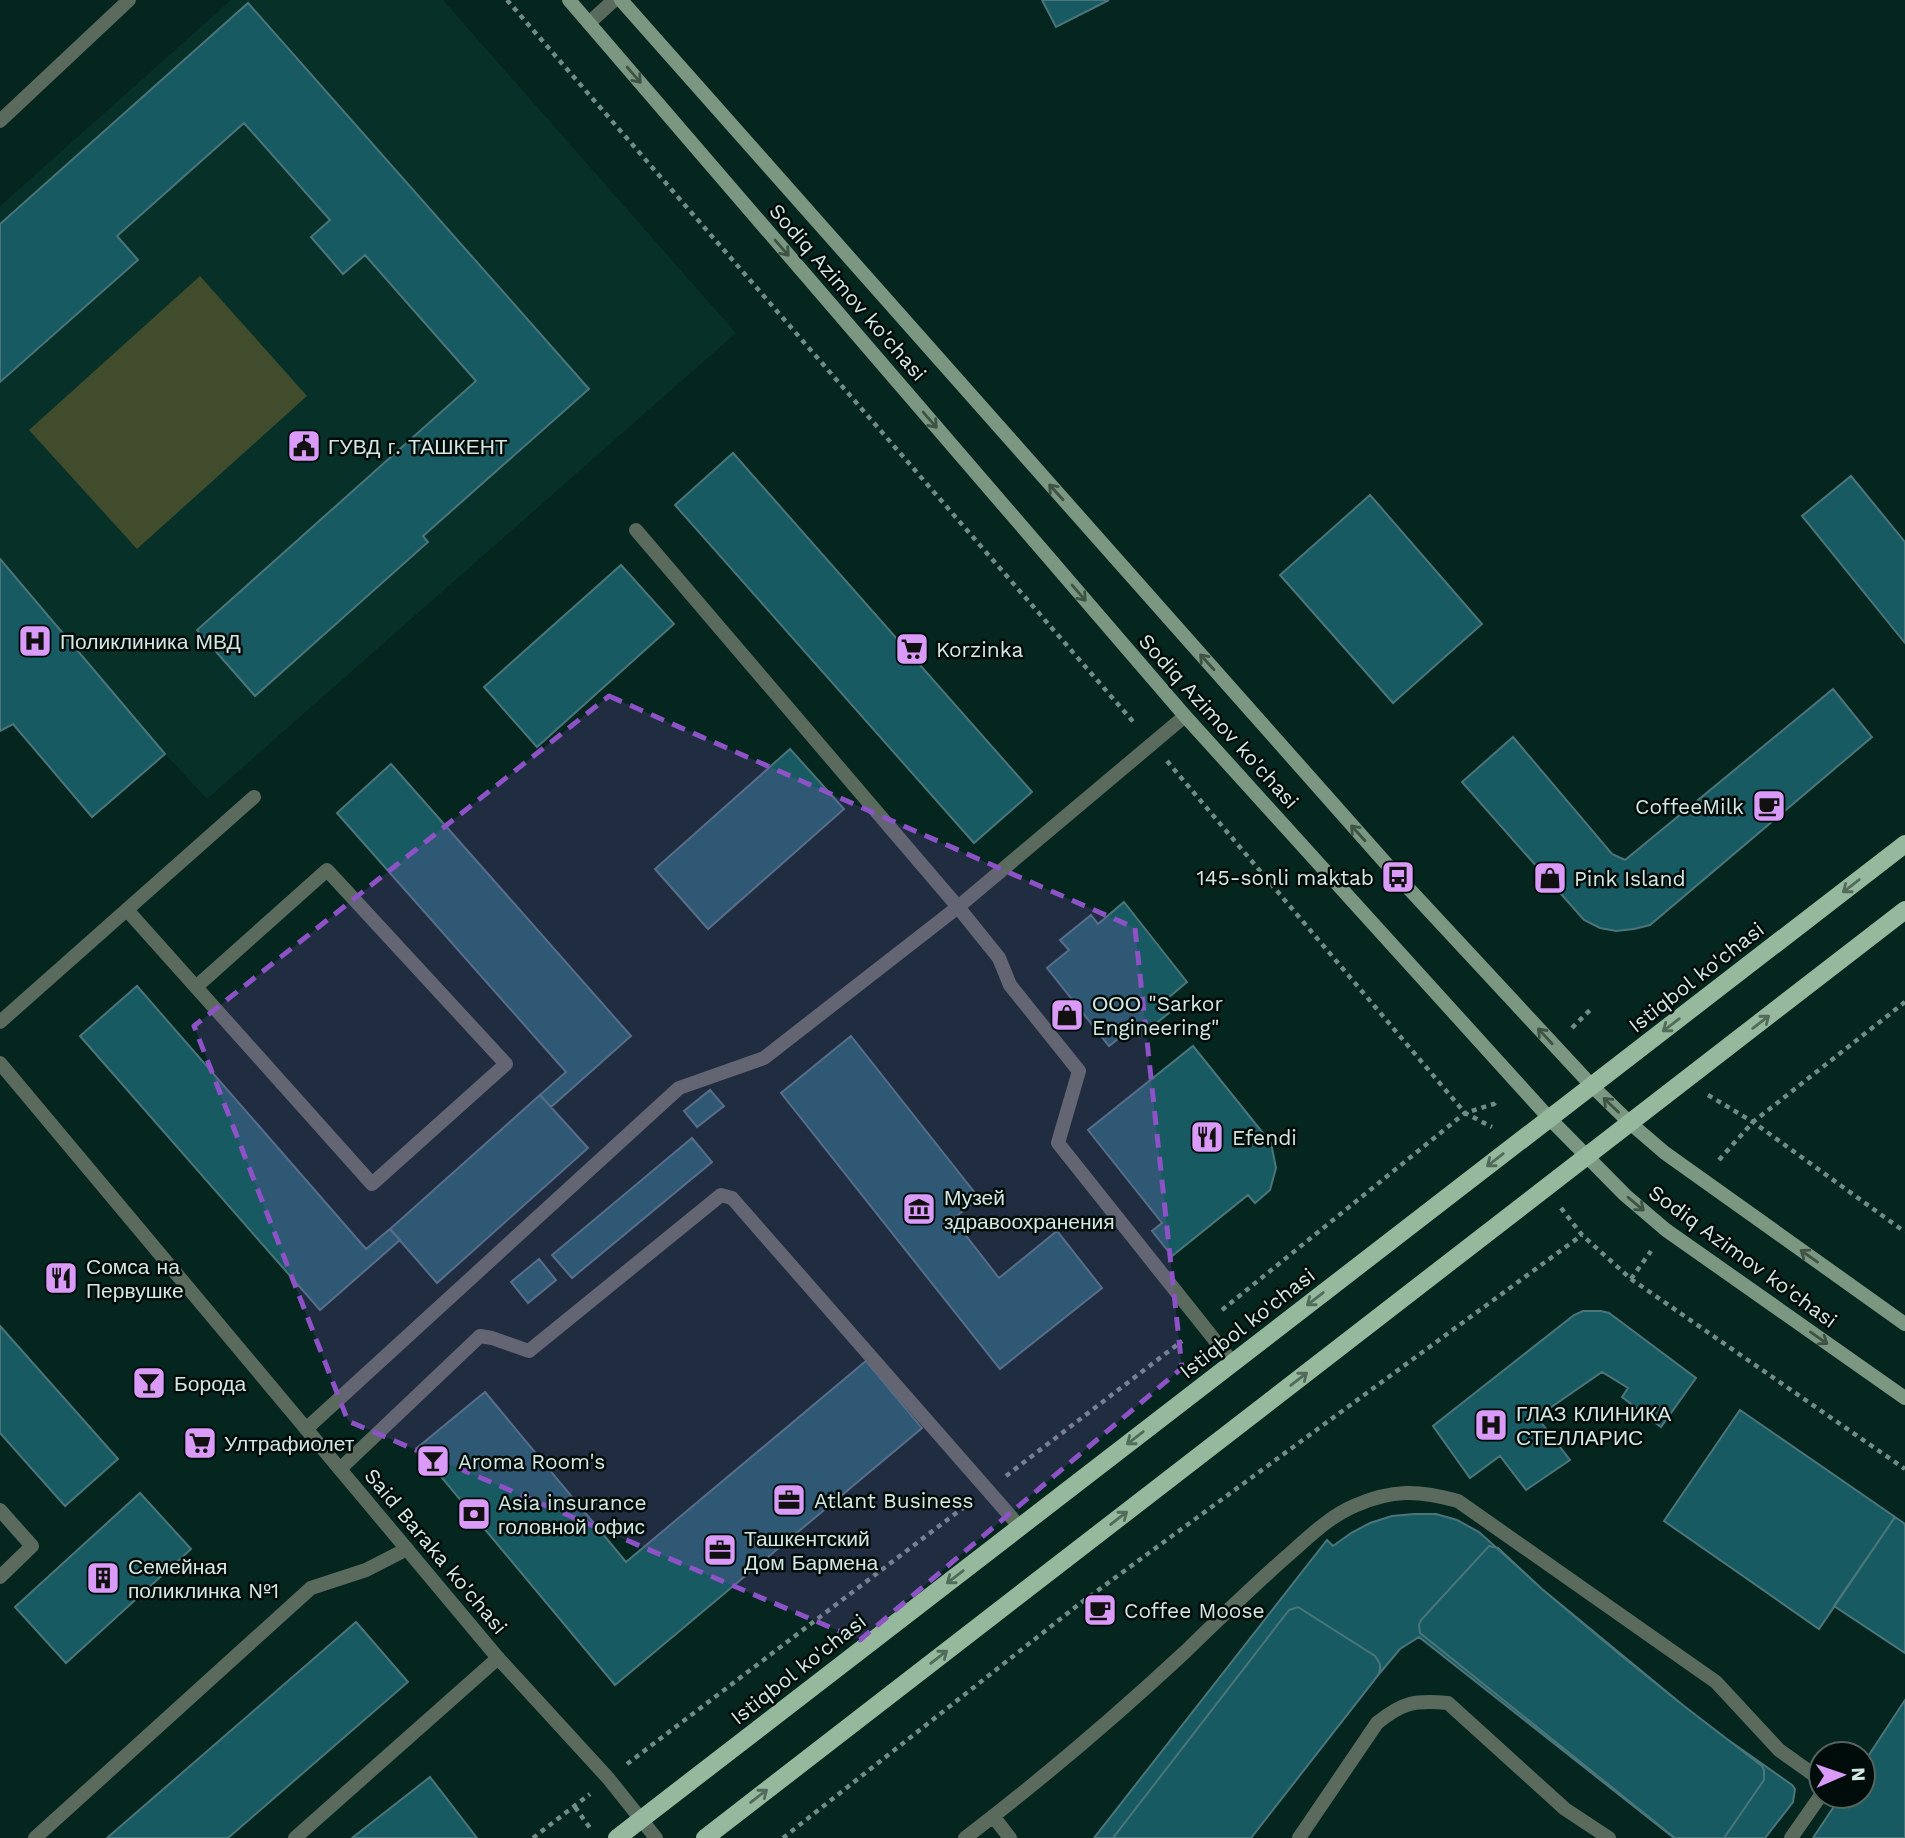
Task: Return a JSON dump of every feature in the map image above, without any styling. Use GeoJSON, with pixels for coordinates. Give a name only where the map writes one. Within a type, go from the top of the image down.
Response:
{"type":"FeatureCollection","features":[{"type":"Feature","properties":{"kind":"main road","name":"Sodiq Azimov ko'chasi"},"geometry":{"type":"LineString","coordinates":[[569,0],[1185,716],[1586,1157],[1666,1230],[1905,1398]]}},
{"type":"Feature","properties":{"kind":"main road","name":"Sodiq Azimov ko'chasi"},"geometry":{"type":"LineString","coordinates":[[621,0],[1398,877],[1592,1086],[1665,1153],[1905,1324]]}},
{"type":"Feature","properties":{"kind":"main road","name":"Istiqbol ko'chasi"},"geometry":{"type":"LineString","coordinates":[[617,1838],[1905,844]]}},
{"type":"Feature","properties":{"kind":"main road"},"geometry":{"type":"LineString","coordinates":[[705,1838],[1905,910]]}},
{"type":"Feature","properties":{"kind":"street"},"geometry":{"type":"LineString","coordinates":[[0,121],[129,0]]}},
{"type":"Feature","properties":{"kind":"street"},"geometry":{"type":"LineString","coordinates":[[589,23],[614,0]]}},
{"type":"Feature","properties":{"kind":"street"},"geometry":{"type":"LineString","coordinates":[[636,530],[999,958],[1010,985],[1079,1071],[1058,1143],[1233,1363]]}},
{"type":"Feature","properties":{"kind":"street"},"geometry":{"type":"LineString","coordinates":[[306,1429],[679,1088],[764,1058],[958,907],[1185,716]]}},
{"type":"Feature","properties":{"kind":"street"},"geometry":{"type":"LineString","coordinates":[[0,1022],[254,797]]}},
{"type":"Feature","properties":{"kind":"street"},"geometry":{"type":"LineString","coordinates":[[127,910],[372,1184],[506,1064],[327,870],[196,987]]}},
{"type":"Feature","properties":{"kind":"street","name":"Said Baraka ko'chasi"},"geometry":{"type":"LineString","coordinates":[[0,1063],[498,1658],[608,1778],[656,1838]]}},
{"type":"Feature","properties":{"kind":"street"},"geometry":{"type":"LineString","coordinates":[[340,1469],[480,1336],[529,1351],[721,1195],[732,1198],[1020,1527]]}},
{"type":"Feature","properties":{"kind":"street"},"geometry":{"type":"LineString","coordinates":[[965,1838],[1135,1698],[1252,1587],[1331,1518],[1379,1497],[1404,1492],[1431,1494],[1458,1502],[1716,1682],[1779,1750],[1807,1770]]}},
{"type":"Feature","properties":{"kind":"street"},"geometry":{"type":"LineString","coordinates":[[0,1510],[32,1546],[0,1577]]}},
{"type":"Feature","properties":{"kind":"street"},"geometry":{"type":"LineString","coordinates":[[35,1838],[311,1588],[366,1570],[407,1549]]}},
{"type":"Feature","properties":{"kind":"street"},"geometry":{"type":"LineString","coordinates":[[295,1838],[498,1658]]}},
{"type":"Feature","properties":{"kind":"street"},"geometry":{"type":"LineString","coordinates":[[1299,1838],[1377,1723],[1394,1709],[1430,1701],[1448,1703],[1565,1809],[1609,1838]]}},
{"type":"Feature","properties":{"kind":"street"},"geometry":{"type":"LineString","coordinates":[[1791,1838],[1811,1810]]}},
{"type":"Feature","properties":{"kind":"street"},"geometry":{"type":"LineString","coordinates":[[993,1816],[1010,1838]]}},
{"type":"Feature","properties":{"kind":"path"},"geometry":{"type":"LineString","coordinates":[[507,0],[1153,744],[1465,1113],[1500,1131]]}},
{"type":"Feature","properties":{"kind":"path"},"geometry":{"type":"LineString","coordinates":[[1702,1181],[1753,1122],[1905,1002]]}},
{"type":"Feature","properties":{"kind":"path"},"geometry":{"type":"LineString","coordinates":[[1572,1027],[1593,1007]]}},
{"type":"Feature","properties":{"kind":"path"},"geometry":{"type":"LineString","coordinates":[[1685,1081],[1753,1122],[1905,1232]]}},
{"type":"Feature","properties":{"kind":"path"},"geometry":{"type":"LineString","coordinates":[[1465,1113],[1494,1104]]}},
{"type":"Feature","properties":{"kind":"path"},"geometry":{"type":"LineString","coordinates":[[1574,1223],[1583,1235],[1631,1279],[1905,1469]]}},
{"type":"Feature","properties":{"kind":"path"},"geometry":{"type":"LineString","coordinates":[[783,1838],[1079,1605],[1583,1235]]}},
{"type":"Feature","properties":{"kind":"path"},"geometry":{"type":"LineString","coordinates":[[575,1807],[590,1828]]}},
{"type":"Feature","properties":{"kind":"highlighted area"},"geometry":{"type":"Polygon","coordinates":[[[609,696],[1135,928],[1182,1368],[860,1640],[348,1421],[194,1026],[609,696]]]}},
{"type":"Feature","properties":{"kind":"shaded area","name":"ГУВД г. ТАШКЕНТ"},"geometry":{"type":"Polygon","coordinates":[[[231,0],[443,0],[736,333],[207,799],[165,754],[0,559],[0,206],[231,0]]]}},
{"type":"Feature","properties":{"kind":"shaded area"},"geometry":{"type":"Polygon","coordinates":[[[200,276],[307,396],[137,549],[29,430],[200,276]]]}},
{"type":"Feature","properties":{"kind":"building"},"geometry":{"type":"Polygon","coordinates":[[[1042,0],[1109,0],[1056,27],[1042,0]]]}},
{"type":"Feature","properties":{"kind":"building"},"geometry":{"type":"Polygon","coordinates":[[[248,3],[589,389],[423,536],[428,542],[255,696],[197,630],[476,381],[365,255],[343,274],[311,237],[330,220],[244,123],[117,236],[138,260],[0,382],[0,224],[248,3]]]}},
{"type":"Feature","properties":{"kind":"building"},"geometry":{"type":"Polygon","coordinates":[[[733,453],[1032,792],[974,843],[675,505],[733,453]]]}},
{"type":"Feature","properties":{"kind":"building"},"geometry":{"type":"Polygon","coordinates":[[[1851,476],[1905,542],[1905,643],[1802,516],[1851,476]]]}},
{"type":"Feature","properties":{"kind":"building"},"geometry":{"type":"Polygon","coordinates":[[[1370,495],[1482,624],[1393,703],[1280,575],[1370,495]]]}},
{"type":"Feature","properties":{"kind":"building","name":"Поликлиника МВД"},"geometry":{"type":"Polygon","coordinates":[[[0,559],[165,754],[92,817],[13,724],[0,731],[0,559]]]}},
{"type":"Feature","properties":{"kind":"building"},"geometry":{"type":"Polygon","coordinates":[[[621,565],[674,624],[537,747],[484,687],[621,565]]]}},
{"type":"Feature","properties":{"kind":"building"},"geometry":{"type":"Polygon","coordinates":[[[1833,689],[1872,737],[1650,925],[1616,931],[1600,928],[1584,920],[1462,782],[1513,737],[1612,854],[1625,860],[1833,689]]]}},
{"type":"Feature","properties":{"kind":"building"},"geometry":{"type":"Polygon","coordinates":[[[790,749],[844,809],[708,929],[655,869],[790,749]]]}},
{"type":"Feature","properties":{"kind":"building"},"geometry":{"type":"Polygon","coordinates":[[[391,764],[631,1036],[551,1107],[540,1095],[566,1072],[337,813],[391,764]]]}},
{"type":"Feature","properties":{"kind":"building"},"geometry":{"type":"Polygon","coordinates":[[[1124,902],[1187,982],[1162,1003],[1169,1013],[1139,1037],[1132,1028],[1109,1046],[1047,968],[1069,950],[1060,940],[1091,915],[1098,924],[1124,902]]]}},
{"type":"Feature","properties":{"kind":"building"},"geometry":{"type":"Polygon","coordinates":[[[137,986],[366,1249],[390,1229],[400,1240],[320,1310],[80,1036],[137,986]]]}},
{"type":"Feature","properties":{"kind":"building","name":"Музей здравоохранения"},"geometry":{"type":"Polygon","coordinates":[[[851,1036],[979,1198],[953,1219],[999,1278],[1057,1231],[1102,1288],[1000,1369],[781,1093],[851,1036]]]}},
{"type":"Feature","properties":{"kind":"building"},"geometry":{"type":"Polygon","coordinates":[[[1193,1046],[1271,1143],[1276,1168],[1270,1190],[1255,1203],[1248,1195],[1172,1256],[1152,1231],[1162,1223],[1088,1130],[1193,1046]]]}},
{"type":"Feature","properties":{"kind":"building"},"geometry":{"type":"Polygon","coordinates":[[[710,1090],[724,1106],[697,1127],[684,1111],[710,1090]]]}},
{"type":"Feature","properties":{"kind":"building"},"geometry":{"type":"Polygon","coordinates":[[[540,1095],[588,1148],[437,1283],[390,1229],[540,1095]]]}},
{"type":"Feature","properties":{"kind":"building"},"geometry":{"type":"Polygon","coordinates":[[[692,1138],[712,1162],[572,1278],[552,1255],[692,1138]]]}},
{"type":"Feature","properties":{"kind":"building"},"geometry":{"type":"Polygon","coordinates":[[[539,1259],[556,1280],[528,1303],[511,1282],[539,1259]]]}},
{"type":"Feature","properties":{"kind":"building"},"geometry":{"type":"Polygon","coordinates":[[[1583,1311],[1609,1313],[1696,1378],[1661,1427],[1622,1397],[1628,1388],[1602,1372],[1537,1417],[1570,1460],[1526,1490],[1500,1456],[1470,1478],[1433,1426],[1574,1315],[1583,1311]]]}},
{"type":"Feature","properties":{"kind":"building"},"geometry":{"type":"Polygon","coordinates":[[[0,1326],[118,1459],[65,1506],[0,1433],[0,1326]]]}},
{"type":"Feature","properties":{"kind":"building"},"geometry":{"type":"Polygon","coordinates":[[[866,1361],[922,1428],[615,1685],[417,1448],[485,1392],[626,1562],[866,1361]]]}},
{"type":"Feature","properties":{"kind":"building"},"geometry":{"type":"Polygon","coordinates":[[[1740,1410],[1895,1517],[1819,1629],[1664,1521],[1740,1410]]]}},
{"type":"Feature","properties":{"kind":"building","name":"Семейная поликлинка №1"},"geometry":{"type":"Polygon","coordinates":[[[140,1493],[191,1549],[66,1663],[15,1607],[140,1493]]]}},
{"type":"Feature","properties":{"kind":"building"},"geometry":{"type":"Polygon","coordinates":[[[1436,1514],[1457,1520],[1479,1532],[1542,1589],[1684,1706],[1792,1785],[1795,1789],[1793,1802],[1765,1838],[1674,1838],[1419,1637],[1400,1649],[1379,1674],[1251,1838],[1094,1838],[1327,1540],[1333,1546],[1370,1523],[1392,1516],[1436,1514]]]}},
{"type":"Feature","properties":{"kind":"building"},"geometry":{"type":"Polygon","coordinates":[[[1895,1517],[1905,1524],[1905,1653],[1834,1606],[1895,1517]]]}},
{"type":"Feature","properties":{"kind":"building"},"geometry":{"type":"Polygon","coordinates":[[[1489,1546],[1498,1548],[1618,1653],[1762,1766],[1764,1780],[1724,1838],[1675,1838],[1420,1633],[1421,1620],[1489,1546]]]}},
{"type":"Feature","properties":{"kind":"building"},"geometry":{"type":"Polygon","coordinates":[[[1298,1607],[1375,1656],[1380,1664],[1379,1674],[1251,1838],[1113,1838],[1289,1610],[1298,1607]]]}},
{"type":"Feature","properties":{"kind":"building"},"geometry":{"type":"Polygon","coordinates":[[[356,1622],[408,1682],[228,1838],[107,1838],[356,1622]]]}},
{"type":"Feature","properties":{"kind":"building"},"geometry":{"type":"Polygon","coordinates":[[[1905,1700],[1905,1838],[1813,1838],[1832,1810],[1877,1810],[1877,1743],[1905,1700]]]}},
{"type":"Feature","properties":{"kind":"building"},"geometry":{"type":"Polygon","coordinates":[[[430,1777],[477,1838],[352,1838],[430,1777]]]}},
{"type":"Feature","properties":{"kind":"place","name":"ГУВД г. ТАШКЕНТ"},"geometry":{"type":"Point","coordinates":[304,446]}},
{"type":"Feature","properties":{"kind":"place","name":"Поликлиника МВД"},"geometry":{"type":"Point","coordinates":[35,641]}},
{"type":"Feature","properties":{"kind":"place","name":"Korzinka"},"geometry":{"type":"Point","coordinates":[912,649]}},
{"type":"Feature","properties":{"kind":"place","name":"CoffeeMilk"},"geometry":{"type":"Point","coordinates":[1769,806]}},
{"type":"Feature","properties":{"kind":"place","name":"145-sonli maktab"},"geometry":{"type":"Point","coordinates":[1398,877]}},
{"type":"Feature","properties":{"kind":"place","name":"Pink Island"},"geometry":{"type":"Point","coordinates":[1550,878]}},
{"type":"Feature","properties":{"kind":"place","name":"ООО \"Sarkor Engineering\""},"geometry":{"type":"Point","coordinates":[1067,1015]}},
{"type":"Feature","properties":{"kind":"place","name":"Efendi"},"geometry":{"type":"Point","coordinates":[1207,1137]}},
{"type":"Feature","properties":{"kind":"place","name":"Музей здравоохранения"},"geometry":{"type":"Point","coordinates":[919,1209]}},
{"type":"Feature","properties":{"kind":"place","name":"Сомса на Первушке"},"geometry":{"type":"Point","coordinates":[61,1278]}},
{"type":"Feature","properties":{"kind":"place","name":"Борода"},"geometry":{"type":"Point","coordinates":[149,1383]}},
{"type":"Feature","properties":{"kind":"place","name":"ГЛАЗ КЛИНИКА СТЕЛЛАРИС"},"geometry":{"type":"Point","coordinates":[1491,1425]}},
{"type":"Feature","properties":{"kind":"place","name":"Ултрафиолет"},"geometry":{"type":"Point","coordinates":[200,1443]}},
{"type":"Feature","properties":{"kind":"place","name":"Aroma Room's"},"geometry":{"type":"Point","coordinates":[433,1461]}},
{"type":"Feature","properties":{"kind":"place","name":"Atlant Business"},"geometry":{"type":"Point","coordinates":[789,1500]}},
{"type":"Feature","properties":{"kind":"place","name":"Asia insurance головной офис"},"geometry":{"type":"Point","coordinates":[474,1514]}},
{"type":"Feature","properties":{"kind":"place","name":"Ташкентский Дом Бармена"},"geometry":{"type":"Point","coordinates":[720,1550]}},
{"type":"Feature","properties":{"kind":"place","name":"Семейная поликлинка №1"},"geometry":{"type":"Point","coordinates":[103,1578]}},
{"type":"Feature","properties":{"kind":"place","name":"Coffee Moose"},"geometry":{"type":"Point","coordinates":[1100,1610]}}]}
